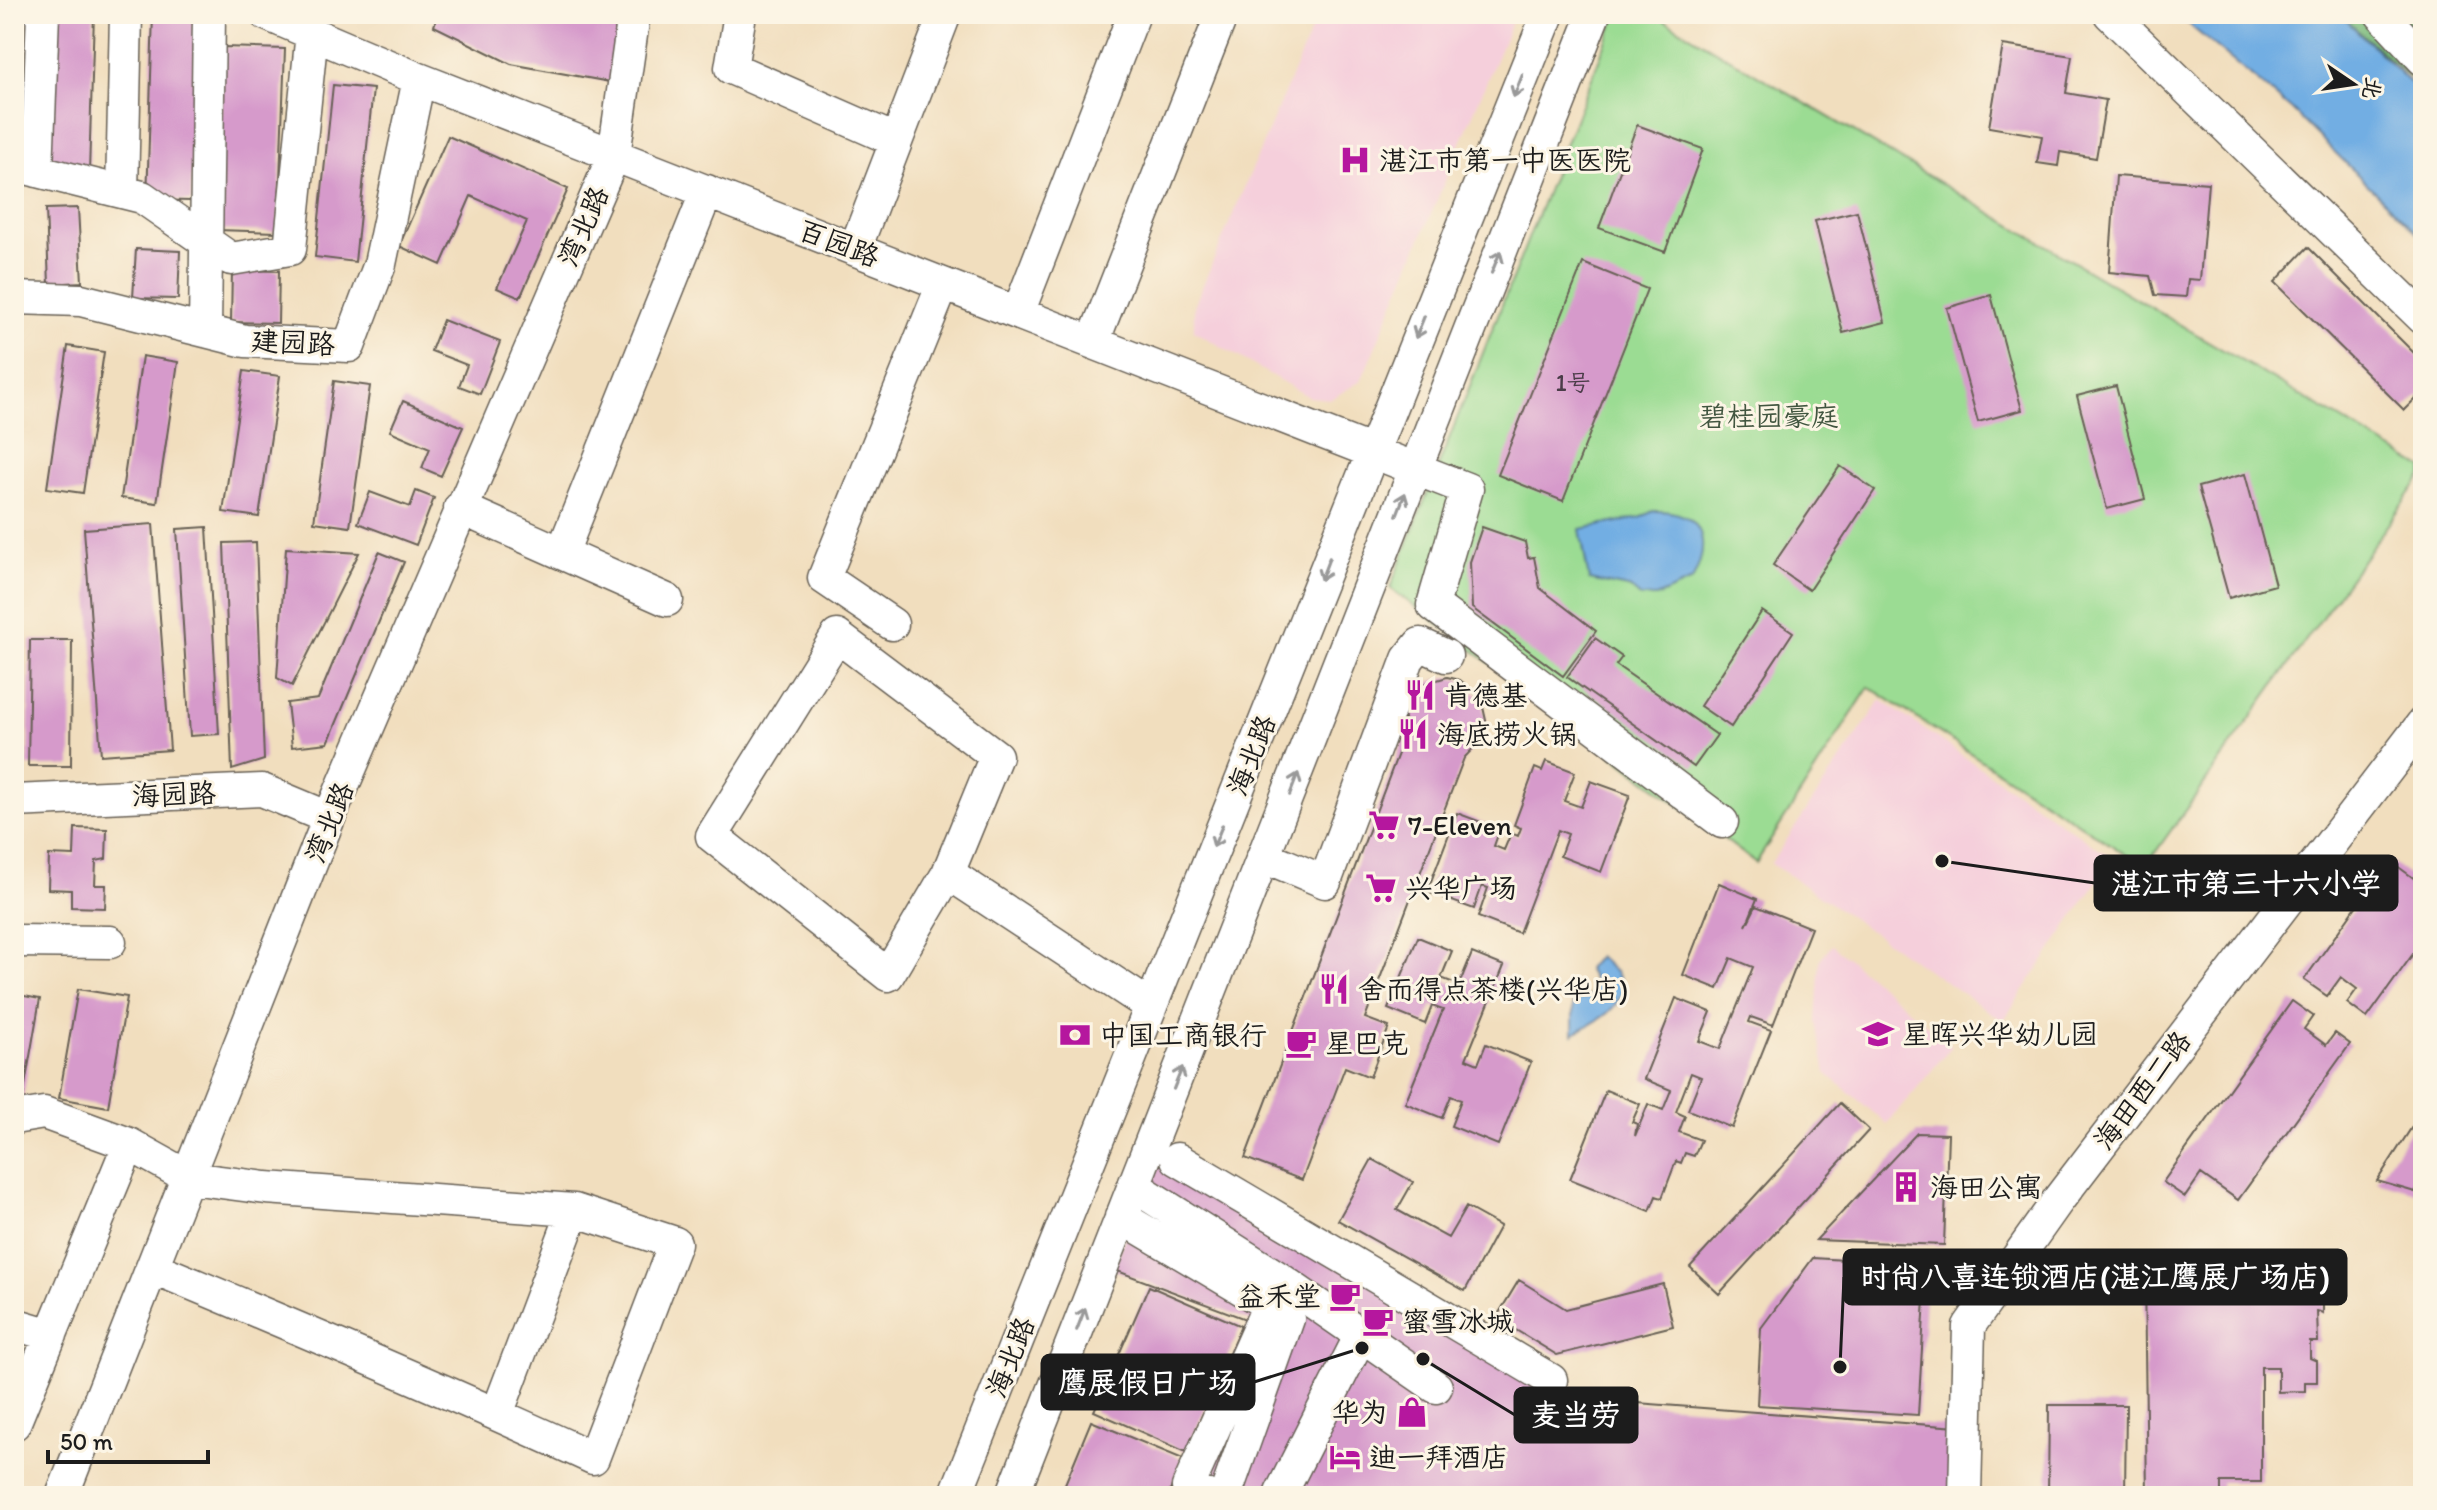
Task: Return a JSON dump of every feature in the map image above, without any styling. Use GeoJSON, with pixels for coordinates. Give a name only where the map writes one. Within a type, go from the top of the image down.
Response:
{"type":"FeatureCollection","features":[{"type":"Feature","properties":{"kind":"street"},"geometry":{"type":"LineString","coordinates":[[43,14],[26,168],[142,197],[231,259],[290,249],[312,32]]}},
{"type":"Feature","properties":{"kind":"street"},"geometry":{"type":"LineString","coordinates":[[122,192],[126,14]]}},
{"type":"Feature","properties":{"kind":"street"},"geometry":{"type":"LineString","coordinates":[[205,331],[209,14]]}},
{"type":"Feature","properties":{"kind":"street","name":"百园路"},"geometry":{"type":"LineString","coordinates":[[266,14],[419,79],[1467,489],[1433,605],[1722,822]]}},
{"type":"Feature","properties":{"kind":"street","name":"湾北路"},"geometry":{"type":"LineString","coordinates":[[62,1496],[190,1178],[329,818],[614,155],[634,14]]}},
{"type":"Feature","properties":{"kind":"street"},"geometry":{"type":"LineString","coordinates":[[740,14],[731,68],[895,140]]}},
{"type":"Feature","properties":{"kind":"street"},"geometry":{"type":"LineString","coordinates":[[855,249],[945,14]]}},
{"type":"Feature","properties":{"kind":"street"},"geometry":{"type":"LineString","coordinates":[[1018,313],[1134,14]]}},
{"type":"Feature","properties":{"kind":"street"},"geometry":{"type":"LineString","coordinates":[[1093,342],[1222,14]]}},
{"type":"Feature","properties":{"kind":"street","name":"海北路"},"geometry":{"type":"LineString","coordinates":[[955,1496],[1370,451],[1548,14]]}},
{"type":"Feature","properties":{"kind":"street","name":"海北路"},"geometry":{"type":"LineString","coordinates":[[1012,1496],[1134,1186],[1164,1152],[1266,857],[1415,467],[1594,14]]}},
{"type":"Feature","properties":{"kind":"street"},"geometry":{"type":"LineString","coordinates":[[2110,14],[2423,318]]}},
{"type":"Feature","properties":{"kind":"street"},"geometry":{"type":"LineString","coordinates":[[2381,14],[2423,59]]}},
{"type":"Feature","properties":{"kind":"street","name":"建园路"},"geometry":{"type":"LineString","coordinates":[[14,298],[81,300],[245,341],[349,346],[380,264],[419,79]]}},
{"type":"Feature","properties":{"kind":"street"},"geometry":{"type":"LineString","coordinates":[[562,553],[707,191]]}},
{"type":"Feature","properties":{"kind":"street"},"geometry":{"type":"LineString","coordinates":[[892,624],[824,578],[943,284]]}},
{"type":"Feature","properties":{"kind":"street"},"geometry":{"type":"LineString","coordinates":[[460,508],[667,600]]}},
{"type":"Feature","properties":{"kind":"street"},"geometry":{"type":"LineString","coordinates":[[837,636],[996,756],[948,873],[888,975],[712,836],[837,636]]}},
{"type":"Feature","properties":{"kind":"street"},"geometry":{"type":"LineString","coordinates":[[1266,857],[1325,882],[1408,659],[1420,644],[1446,656]]}},
{"type":"Feature","properties":{"kind":"street","name":"海田西二路"},"geometry":{"type":"LineString","coordinates":[[1965,1496],[1969,1326],[2059,1199],[2423,723]]}},
{"type":"Feature","properties":{"kind":"street","name":"海园路"},"geometry":{"type":"LineString","coordinates":[[14,801],[262,790],[329,818]]}},
{"type":"Feature","properties":{"kind":"street"},"geometry":{"type":"LineString","coordinates":[[948,873],[1150,1006]]}},
{"type":"Feature","properties":{"kind":"street"},"geometry":{"type":"LineString","coordinates":[[14,941],[110,942]]}},
{"type":"Feature","properties":{"kind":"street"},"geometry":{"type":"LineString","coordinates":[[14,1118],[44,1113],[129,1144],[190,1178],[266,1188],[574,1210],[675,1243],[593,1458],[154,1268]]}},
{"type":"Feature","properties":{"kind":"street"},"geometry":{"type":"LineString","coordinates":[[14,1424],[129,1144]]}},
{"type":"Feature","properties":{"kind":"street"},"geometry":{"type":"LineString","coordinates":[[1164,1152],[1236,1172]]}},
{"type":"Feature","properties":{"kind":"street"},"geometry":{"type":"LineString","coordinates":[[1164,1152],[1551,1380]]}},
{"type":"Feature","properties":{"kind":"street"},"geometry":{"type":"LineString","coordinates":[[1134,1186],[1277,1277],[1436,1387]]}},
{"type":"Feature","properties":{"kind":"street"},"geometry":{"type":"LineString","coordinates":[[497,1414],[574,1210]]}},
{"type":"Feature","properties":{"kind":"street"},"geometry":{"type":"LineString","coordinates":[[1121,1217],[1288,1319],[1225,1496]]}},
{"type":"Feature","properties":{"kind":"street"},"geometry":{"type":"LineString","coordinates":[[1194,1493],[1269,1305]]}},
{"type":"Feature","properties":{"kind":"street"},"geometry":{"type":"LineString","coordinates":[[14,1324],[51,1335]]}},
{"type":"Feature","properties":{"kind":"street"},"geometry":{"type":"LineString","coordinates":[[1281,1493],[1361,1335]]}},
{"type":"Feature","properties":{"kind":"shaded area","name":"湛江市第一中医医院"},"geometry":{"type":"Polygon","coordinates":[[[1318,14],[1515,14],[1361,381],[1331,399],[1309,397],[1194,331],[1194,306],[1318,14]]]}},
{"type":"Feature","properties":{"kind":"shaded area"},"geometry":{"type":"Polygon","coordinates":[[[1881,700],[2113,858],[2003,1021],[1771,863],[1881,700]]]}},
{"type":"Feature","properties":{"kind":"shaded area","name":"星晖兴华幼儿园"},"geometry":{"type":"Polygon","coordinates":[[[1832,945],[1952,1046],[1887,1124],[1826,1073],[1816,1022],[1820,959],[1832,945]]]}},
{"type":"Feature","properties":{"kind":"green space","name":"碧桂园豪庭"},"geometry":{"type":"Polygon","coordinates":[[[1617,14],[1654,14],[2423,468],[2423,475],[2145,867],[1869,687],[1756,863],[1390,588],[1617,14]]]}},
{"type":"Feature","properties":{"kind":"green space"},"geometry":{"type":"Polygon","coordinates":[[[2339,14],[2423,14],[2423,89],[2339,14]]]}},
{"type":"Feature","properties":{"kind":"water"},"geometry":{"type":"Polygon","coordinates":[[[2176,14],[2340,14],[2423,95],[2423,239],[2291,109],[2176,14]]]}},
{"type":"Feature","properties":{"kind":"water"},"geometry":{"type":"Polygon","coordinates":[[[1653,511],[1683,516],[1699,530],[1702,552],[1692,581],[1656,597],[1640,597],[1632,589],[1589,580],[1580,529],[1640,518],[1653,511]]]}},
{"type":"Feature","properties":{"kind":"water"},"geometry":{"type":"Polygon","coordinates":[[[1598,956],[1615,972],[1624,987],[1610,1010],[1573,1034],[1573,1002],[1590,996],[1594,981],[1587,969],[1598,956]]]}},
{"type":"Feature","properties":{"kind":"building"},"geometry":{"type":"Polygon","coordinates":[[[47,14],[94,14],[89,172],[43,170],[47,14]]]}},
{"type":"Feature","properties":{"kind":"building"},"geometry":{"type":"Polygon","coordinates":[[[153,14],[197,14],[191,201],[147,200],[153,14]]]}},
{"type":"Feature","properties":{"kind":"building"},"geometry":{"type":"Polygon","coordinates":[[[438,14],[625,14],[610,82],[511,64],[434,26],[438,14]]]}},
{"type":"Feature","properties":{"kind":"building"},"geometry":{"type":"Polygon","coordinates":[[[2003,45],[2072,56],[2066,93],[2106,100],[2096,158],[2060,152],[2058,166],[2037,163],[2042,136],[1989,127],[2003,45]]]}},
{"type":"Feature","properties":{"kind":"building"},"geometry":{"type":"Polygon","coordinates":[[[223,47],[285,49],[278,232],[217,230],[223,47]]]}},
{"type":"Feature","properties":{"kind":"building"},"geometry":{"type":"Polygon","coordinates":[[[333,85],[373,89],[355,262],[315,257],[333,85]]]}},
{"type":"Feature","properties":{"kind":"building"},"geometry":{"type":"Polygon","coordinates":[[[1637,125],[1703,149],[1665,252],[1599,228],[1637,125]]]}},
{"type":"Feature","properties":{"kind":"building"},"geometry":{"type":"Polygon","coordinates":[[[448,136],[568,189],[520,298],[497,288],[527,221],[471,196],[441,265],[399,246],[448,136]]]}},
{"type":"Feature","properties":{"kind":"building"},"geometry":{"type":"Polygon","coordinates":[[[2116,176],[2208,183],[2200,280],[2188,279],[2186,297],[2155,295],[2150,276],[2109,272],[2116,176]]]}},
{"type":"Feature","properties":{"kind":"building"},"geometry":{"type":"Polygon","coordinates":[[[78,208],[82,282],[49,284],[46,209],[78,208]]]}},
{"type":"Feature","properties":{"kind":"building"},"geometry":{"type":"Polygon","coordinates":[[[1857,211],[1885,322],[1843,333],[1815,221],[1857,211]]]}},
{"type":"Feature","properties":{"kind":"building"},"geometry":{"type":"Polygon","coordinates":[[[2308,247],[2423,362],[2423,391],[2404,410],[2275,282],[2308,247]]]}},
{"type":"Feature","properties":{"kind":"building"},"geometry":{"type":"Polygon","coordinates":[[[136,249],[180,251],[178,299],[133,298],[136,249]]]}},
{"type":"Feature","properties":{"kind":"building"},"geometry":{"type":"Polygon","coordinates":[[[1583,263],[1647,289],[1563,501],[1498,475],[1583,263]]]}},
{"type":"Feature","properties":{"kind":"building"},"geometry":{"type":"Polygon","coordinates":[[[232,270],[279,271],[278,323],[231,322],[232,270]]]}},
{"type":"Feature","properties":{"kind":"building"},"geometry":{"type":"Polygon","coordinates":[[[1991,295],[2022,410],[1978,422],[1947,308],[1991,295]]]}},
{"type":"Feature","properties":{"kind":"building"},"geometry":{"type":"Polygon","coordinates":[[[443,320],[500,342],[480,394],[459,386],[467,365],[431,351],[443,320]]]}},
{"type":"Feature","properties":{"kind":"building"},"geometry":{"type":"Polygon","coordinates":[[[68,346],[104,352],[83,493],[47,488],[68,346]]]}},
{"type":"Feature","properties":{"kind":"building"},"geometry":{"type":"Polygon","coordinates":[[[142,356],[178,362],[157,503],[121,498],[142,356]]]}},
{"type":"Feature","properties":{"kind":"building"},"geometry":{"type":"Polygon","coordinates":[[[244,371],[280,376],[259,517],[223,512],[244,371]]]}},
{"type":"Feature","properties":{"kind":"building"},"geometry":{"type":"Polygon","coordinates":[[[334,381],[370,386],[350,527],[314,522],[334,381]]]}},
{"type":"Feature","properties":{"kind":"building"},"geometry":{"type":"Polygon","coordinates":[[[2116,386],[2145,499],[2107,509],[2077,396],[2116,386]]]}},
{"type":"Feature","properties":{"kind":"building"},"geometry":{"type":"Polygon","coordinates":[[[403,401],[463,427],[441,476],[422,468],[430,448],[390,431],[403,401]]]}},
{"type":"Feature","properties":{"kind":"building"},"geometry":{"type":"Polygon","coordinates":[[[1840,466],[1875,490],[1809,590],[1773,565],[1840,466]]]}},
{"type":"Feature","properties":{"kind":"building"},"geometry":{"type":"Polygon","coordinates":[[[2245,474],[2275,585],[2229,598],[2198,487],[2245,474]]]}},
{"type":"Feature","properties":{"kind":"building"},"geometry":{"type":"Polygon","coordinates":[[[416,491],[434,498],[416,545],[358,523],[370,492],[410,507],[416,491]]]}},
{"type":"Feature","properties":{"kind":"building"},"geometry":{"type":"Polygon","coordinates":[[[153,524],[170,750],[101,755],[84,529],[153,524]]]}},
{"type":"Feature","properties":{"kind":"building"},"geometry":{"type":"Polygon","coordinates":[[[207,527],[219,734],[190,736],[177,529],[207,527]]]}},
{"type":"Feature","properties":{"kind":"building"},"geometry":{"type":"Polygon","coordinates":[[[1482,527],[1525,542],[1528,558],[1534,557],[1540,588],[1596,631],[1563,676],[1472,608],[1470,562],[1482,527]]]}},
{"type":"Feature","properties":{"kind":"building"},"geometry":{"type":"Polygon","coordinates":[[[256,542],[264,760],[232,770],[224,543],[256,542]]]}},
{"type":"Feature","properties":{"kind":"building"},"geometry":{"type":"Polygon","coordinates":[[[286,548],[359,553],[292,686],[277,678],[286,548]]]}},
{"type":"Feature","properties":{"kind":"building"},"geometry":{"type":"Polygon","coordinates":[[[379,552],[404,562],[328,743],[292,747],[287,703],[318,699],[379,552]]]}},
{"type":"Feature","properties":{"kind":"building"},"geometry":{"type":"Polygon","coordinates":[[[1762,611],[1793,632],[1731,727],[1700,706],[1762,611]]]}},
{"type":"Feature","properties":{"kind":"building"},"geometry":{"type":"Polygon","coordinates":[[[1595,638],[1622,657],[1616,665],[1717,735],[1694,767],[1567,677],[1595,638]]]}},
{"type":"Feature","properties":{"kind":"building"},"geometry":{"type":"Polygon","coordinates":[[[30,640],[72,640],[71,766],[28,766],[30,640]]]}},
{"type":"Feature","properties":{"kind":"building","name":"兴华广场"},"geometry":{"type":"Polygon","coordinates":[[[1447,677],[1460,680],[1481,698],[1487,725],[1483,738],[1464,758],[1365,1018],[1389,1027],[1370,1077],[1345,1067],[1302,1180],[1245,1158],[1405,735],[1404,708],[1420,685],[1447,677]]]}},
{"type":"Feature","properties":{"kind":"building"},"geometry":{"type":"Polygon","coordinates":[[[1546,761],[1575,772],[1564,801],[1581,807],[1591,781],[1630,795],[1601,872],[1560,856],[1568,834],[1558,830],[1519,933],[1478,917],[1488,888],[1482,886],[1474,909],[1427,892],[1457,813],[1500,829],[1494,846],[1504,850],[1511,833],[1518,836],[1521,828],[1514,825],[1535,768],[1542,771],[1546,761]]]}},
{"type":"Feature","properties":{"kind":"building"},"geometry":{"type":"Polygon","coordinates":[[[75,828],[107,829],[106,859],[96,861],[95,885],[106,885],[105,908],[71,907],[71,890],[48,889],[49,855],[74,856],[75,828]]]}},
{"type":"Feature","properties":{"kind":"building"},"geometry":{"type":"Polygon","coordinates":[[[2389,860],[2423,885],[2423,940],[2367,1018],[2347,1003],[2357,989],[2341,977],[2327,996],[2304,980],[2389,860]]]}},
{"type":"Feature","properties":{"kind":"building"},"geometry":{"type":"Polygon","coordinates":[[[1719,883],[1757,899],[1746,926],[1756,906],[1811,928],[1773,1025],[1751,1017],[1749,1022],[1771,1030],[1732,1128],[1688,1110],[1701,1077],[1691,1073],[1676,1112],[1685,1116],[1679,1132],[1701,1140],[1694,1156],[1685,1153],[1681,1163],[1676,1161],[1662,1198],[1656,1196],[1650,1211],[1570,1179],[1606,1090],[1640,1104],[1632,1122],[1637,1124],[1635,1136],[1648,1104],[1663,1110],[1671,1090],[1644,1079],[1676,998],[1711,1012],[1699,1041],[1720,1049],[1753,967],[1731,958],[1718,989],[1683,975],[1719,883]]]}},
{"type":"Feature","properties":{"kind":"building"},"geometry":{"type":"Polygon","coordinates":[[[1418,937],[1452,951],[1441,978],[1459,985],[1472,953],[1504,966],[1466,1059],[1478,1064],[1486,1044],[1531,1062],[1498,1145],[1451,1126],[1461,1100],[1451,1096],[1442,1118],[1405,1103],[1443,1010],[1432,1006],[1425,1024],[1388,1009],[1418,937]]]}},
{"type":"Feature","properties":{"kind":"building"},"geometry":{"type":"Polygon","coordinates":[[[78,989],[127,997],[108,1107],[59,1098],[78,989]]]}},
{"type":"Feature","properties":{"kind":"building"},"geometry":{"type":"Polygon","coordinates":[[[14,994],[40,999],[21,1108],[14,1107],[14,994]]]}},
{"type":"Feature","properties":{"kind":"building"},"geometry":{"type":"Polygon","coordinates":[[[2292,1001],[2313,1016],[2304,1029],[2326,1045],[2335,1033],[2350,1044],[2238,1200],[2201,1174],[2185,1197],[2163,1182],[2292,1001]]]}},
{"type":"Feature","properties":{"kind":"building"},"geometry":{"type":"Polygon","coordinates":[[[1840,1103],[1869,1130],[1719,1294],[1690,1267],[1840,1103]]]}},
{"type":"Feature","properties":{"kind":"building"},"geometry":{"type":"Polygon","coordinates":[[[2423,1110],[2423,1179],[2415,1192],[2377,1181],[2423,1110]]]}},
{"type":"Feature","properties":{"kind":"building","name":"海田公寓"},"geometry":{"type":"Polygon","coordinates":[[[1917,1133],[1948,1134],[1944,1245],[1816,1240],[1917,1133]]]}},
{"type":"Feature","properties":{"kind":"building"},"geometry":{"type":"Polygon","coordinates":[[[1162,1159],[1571,1398],[1957,1427],[1955,1496],[1171,1496],[1251,1321],[1112,1269],[1162,1159]]]}},
{"type":"Feature","properties":{"kind":"building"},"geometry":{"type":"Polygon","coordinates":[[[1372,1159],[1413,1182],[1397,1210],[1448,1238],[1466,1207],[1500,1226],[1465,1291],[1338,1220],[1372,1159]]]}},
{"type":"Feature","properties":{"kind":"building"},"geometry":{"type":"Polygon","coordinates":[[[1813,1258],[1927,1265],[1918,1415],[1757,1405],[1761,1328],[1813,1258]]]}},
{"type":"Feature","properties":{"kind":"building"},"geometry":{"type":"Polygon","coordinates":[[[2314,1266],[2314,1290],[2323,1290],[2323,1313],[2317,1311],[2318,1342],[2310,1342],[2310,1358],[2317,1361],[2317,1382],[2305,1382],[2305,1391],[2278,1392],[2278,1367],[2261,1367],[2261,1482],[2221,1482],[2221,1496],[2147,1496],[2144,1273],[2262,1271],[2263,1288],[2273,1287],[2273,1267],[2314,1266]]]}},
{"type":"Feature","properties":{"kind":"building"},"geometry":{"type":"Polygon","coordinates":[[[1519,1280],[1566,1309],[1663,1284],[1673,1326],[1557,1355],[1496,1318],[1519,1280]]]}},
{"type":"Feature","properties":{"kind":"building"},"geometry":{"type":"Polygon","coordinates":[[[1149,1286],[1241,1326],[1186,1452],[1094,1411],[1149,1286]]]}},
{"type":"Feature","properties":{"kind":"building"},"geometry":{"type":"Polygon","coordinates":[[[2049,1405],[2126,1405],[2125,1496],[2048,1496],[2049,1405]]]}},
{"type":"Feature","properties":{"kind":"building"},"geometry":{"type":"Polygon","coordinates":[[[1091,1421],[1183,1459],[1168,1496],[1060,1496],[1091,1421]]]}},
{"type":"Feature","properties":{"kind":"place","name":"湛江市第一中医医院"},"geometry":{"type":"Point","coordinates":[1355,160]}},
{"type":"Feature","properties":{"kind":"place","name":"肯德基"},"geometry":{"type":"Point","coordinates":[1420,695]}},
{"type":"Feature","properties":{"kind":"place","name":"海底捞火锅"},"geometry":{"type":"Point","coordinates":[1413,734]}},
{"type":"Feature","properties":{"kind":"place","name":"7-Eleven"},"geometry":{"type":"Point","coordinates":[1384,825]}},
{"type":"Feature","properties":{"kind":"place","name":"湛江市第三十六小学"},"geometry":{"type":"Point","coordinates":[1942,861]}},
{"type":"Feature","properties":{"kind":"place","name":"兴华广场"},"geometry":{"type":"Point","coordinates":[1381,888]}},
{"type":"Feature","properties":{"kind":"place","name":"舍而得点茶楼(兴华店)"},"geometry":{"type":"Point","coordinates":[1334,989]}},
{"type":"Feature","properties":{"kind":"place","name":"星晖兴华幼儿园"},"geometry":{"type":"Point","coordinates":[1878,1034]}},
{"type":"Feature","properties":{"kind":"place","name":"中国工商银行"},"geometry":{"type":"Point","coordinates":[1075,1035]}},
{"type":"Feature","properties":{"kind":"place","name":"星巴克"},"geometry":{"type":"Point","coordinates":[1301,1043]}},
{"type":"Feature","properties":{"kind":"place","name":"海田公寓"},"geometry":{"type":"Point","coordinates":[1906,1187]}},
{"type":"Feature","properties":{"kind":"place","name":"益禾堂"},"geometry":{"type":"Point","coordinates":[1345,1296]}},
{"type":"Feature","properties":{"kind":"place","name":"蜜雪冰城"},"geometry":{"type":"Point","coordinates":[1378,1321]}},
{"type":"Feature","properties":{"kind":"place","name":"鹰展假日广场"},"geometry":{"type":"Point","coordinates":[1362,1348]}},
{"type":"Feature","properties":{"kind":"place","name":"麦当劳"},"geometry":{"type":"Point","coordinates":[1423,1359]}},
{"type":"Feature","properties":{"kind":"place","name":"时尚八喜连锁酒店(湛江鹰展广场店)"},"geometry":{"type":"Point","coordinates":[1840,1367]}},
{"type":"Feature","properties":{"kind":"place","name":"华为"},"geometry":{"type":"Point","coordinates":[1412,1412]}},
{"type":"Feature","properties":{"kind":"place","name":"迪一拜酒店"},"geometry":{"type":"Point","coordinates":[1345,1457]}}]}
